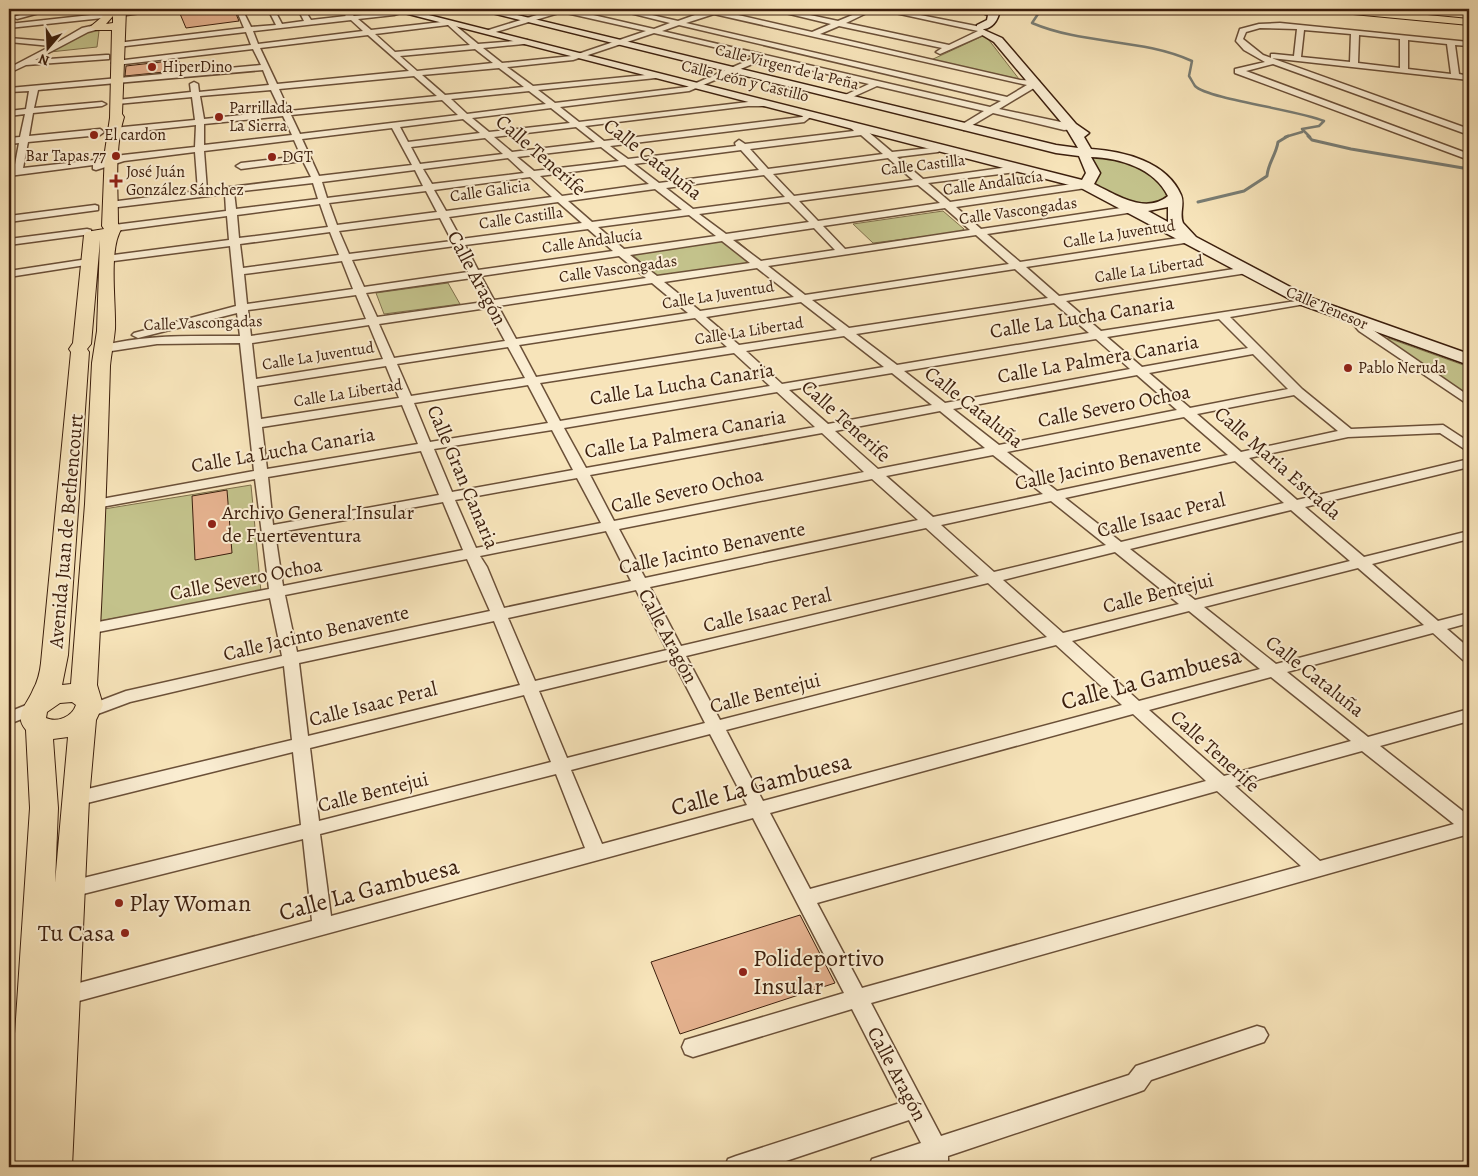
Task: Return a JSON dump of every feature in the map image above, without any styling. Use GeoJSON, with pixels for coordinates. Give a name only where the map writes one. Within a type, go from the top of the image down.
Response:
{"type":"FeatureCollection","features":[{"type":"Feature","properties":{"kind":"main road"},"geometry":{"type":"LineString","coordinates":[[1332,9],[1469,22]]}},
{"type":"Feature","properties":{"kind":"main road"},"geometry":{"type":"LineString","coordinates":[[107,120],[103,81],[117,45],[108,19]]}},
{"type":"Feature","properties":{"kind":"main road"},"geometry":{"type":"LineString","coordinates":[[107,120],[117,102],[116,80],[107,32],[108,19]]}},
{"type":"Feature","properties":{"kind":"main road","name":"Avenida Juan de Bethencourt"},"geometry":{"type":"LineString","coordinates":[[54,1167],[75,799],[86,709],[84,685],[96,504],[101,362],[105,345],[106,259],[111,229],[112,158],[107,120]]}},
{"type":"Feature","properties":{"kind":"main road","name":"Avenida Juan de Bethencourt"},"geometry":{"type":"LineString","coordinates":[[32,719],[52,679],[90,232],[95,208],[96,164],[107,120]]}},
{"type":"Feature","properties":{"kind":"main road"},"geometry":{"type":"LineString","coordinates":[[90,232],[111,229]]}},
{"type":"Feature","properties":{"kind":"main road"},"geometry":{"type":"LineString","coordinates":[[81,348],[90,353],[105,345]]}},
{"type":"Feature","properties":{"kind":"main road"},"geometry":{"type":"LineString","coordinates":[[32,719],[50,730],[63,728],[86,709]]}},
{"type":"Feature","properties":{"kind":"main road"},"geometry":{"type":"LineString","coordinates":[[20,1167],[32,1034],[44,808],[32,719]]}},
{"type":"Feature","properties":{"kind":"street"},"geometry":{"type":"LineString","coordinates":[[9,20],[50,9]]}},
{"type":"Feature","properties":{"kind":"street"},"geometry":{"type":"LineString","coordinates":[[9,26],[108,19],[146,11],[167,9]]}},
{"type":"Feature","properties":{"kind":"street","name":"Calle Gran Canaria"},"geometry":{"type":"LineString","coordinates":[[239,9],[258,47],[265,67],[316,179],[345,257],[408,400],[472,555],[480,567],[597,854]]}},
{"type":"Feature","properties":{"kind":"street"},"geometry":{"type":"LineString","coordinates":[[270,9],[278,22]]}},
{"type":"Feature","properties":{"kind":"street"},"geometry":{"type":"LineString","coordinates":[[117,45],[278,22],[305,16],[402,9]]}},
{"type":"Feature","properties":{"kind":"street","name":"Calle León y Castillo"},"geometry":{"type":"LineString","coordinates":[[402,9],[656,76],[705,106],[766,104],[859,130],[1016,169],[1062,184],[1086,185],[1134,209]]}},
{"type":"Feature","properties":{"kind":"street","name":"Calle Virgen de la Peña"},"geometry":{"type":"LineString","coordinates":[[481,9],[1063,151],[1116,155],[1148,170]]}},
{"type":"Feature","properties":{"kind":"street"},"geometry":{"type":"LineString","coordinates":[[486,32],[562,9],[1064,127],[1148,170],[1164,182],[1175,197],[1168,203],[1134,209]]}},
{"type":"Feature","properties":{"kind":"street"},"geometry":{"type":"LineString","coordinates":[[618,9],[1008,100]]}},
{"type":"Feature","properties":{"kind":"street"},"geometry":{"type":"LineString","coordinates":[[700,9],[1020,82],[1036,83]]}},
{"type":"Feature","properties":{"kind":"street"},"geometry":{"type":"LineString","coordinates":[[117,102],[580,56],[721,9]]}},
{"type":"Feature","properties":{"kind":"street"},"geometry":{"type":"LineString","coordinates":[[773,9],[948,48]]}},
{"type":"Feature","properties":{"kind":"street"},"geometry":{"type":"LineString","coordinates":[[34,88],[24,140],[13,173],[96,164],[112,158],[199,149],[241,166],[316,179],[602,144],[705,106],[732,70],[872,9]]}},
{"type":"Feature","properties":{"kind":"street"},"geometry":{"type":"LineString","coordinates":[[881,9],[988,28],[1036,83],[1084,144],[1085,159],[1093,173],[1086,185]]}},
{"type":"Feature","properties":{"kind":"street"},"geometry":{"type":"LineString","coordinates":[[846,98],[988,28],[994,13],[978,9]]}},
{"type":"Feature","properties":{"kind":"street"},"geometry":{"type":"LineString","coordinates":[[1457,9],[1469,10]]}},
{"type":"Feature","properties":{"kind":"street"},"geometry":{"type":"LineString","coordinates":[[73,12],[108,19]]}},
{"type":"Feature","properties":{"kind":"street","name":"Calle Tenerife"},"geometry":{"type":"LineString","coordinates":[[346,12],[534,174],[622,253],[698,315],[1317,870]]}},
{"type":"Feature","properties":{"kind":"street"},"geometry":{"type":"LineString","coordinates":[[9,71],[108,19]]}},
{"type":"Feature","properties":{"kind":"street"},"geometry":{"type":"LineString","coordinates":[[22,64],[191,55],[450,23]]}},
{"type":"Feature","properties":{"kind":"street","name":"Calle Cataluña"},"geometry":{"type":"LineString","coordinates":[[450,23],[500,65],[654,186],[760,265],[1120,547],[1469,826]]}},
{"type":"Feature","properties":{"kind":"street"},"geometry":{"type":"LineString","coordinates":[[1469,44],[1267,25],[1243,31],[1239,39],[1241,43],[1260,57],[1469,132]]}},
{"type":"Feature","properties":{"kind":"street"},"geometry":{"type":"LineString","coordinates":[[1297,59],[1301,27]]}},
{"type":"Feature","properties":{"kind":"street"},"geometry":{"type":"LineString","coordinates":[[1354,65],[1355,32]]}},
{"type":"Feature","properties":{"kind":"street"},"geometry":{"type":"LineString","coordinates":[[1404,37],[1404,70]]}},
{"type":"Feature","properties":{"kind":"street"},"geometry":{"type":"LineString","coordinates":[[9,40],[59,44]]}},
{"type":"Feature","properties":{"kind":"street"},"geometry":{"type":"LineString","coordinates":[[394,54],[524,42]]}},
{"type":"Feature","properties":{"kind":"street"},"geometry":{"type":"LineString","coordinates":[[1452,42],[1455,76]]}},
{"type":"Feature","properties":{"kind":"street"},"geometry":{"type":"LineString","coordinates":[[191,55],[200,122],[199,149],[203,193]]}},
{"type":"Feature","properties":{"kind":"street"},"geometry":{"type":"LineString","coordinates":[[1260,57],[1297,59],[1469,78]]}},
{"type":"Feature","properties":{"kind":"street"},"geometry":{"type":"LineString","coordinates":[[1273,62],[1238,71],[1469,157]]}},
{"type":"Feature","properties":{"kind":"street"},"geometry":{"type":"LineString","coordinates":[[9,90],[265,67]]}},
{"type":"Feature","properties":{"kind":"street"},"geometry":{"type":"LineString","coordinates":[[9,113],[30,111],[107,120],[200,122],[238,113],[286,113],[656,76]]}},
{"type":"Feature","properties":{"kind":"street"},"geometry":{"type":"LineString","coordinates":[[964,127],[1036,83]]}},
{"type":"Feature","properties":{"kind":"street"},"geometry":{"type":"LineString","coordinates":[[231,91],[234,100]]}},
{"type":"Feature","properties":{"kind":"street"},"geometry":{"type":"LineString","coordinates":[[322,927],[291,659],[277,594],[267,530],[229,190],[241,166],[296,137],[552,105],[705,106],[766,104]]}},
{"type":"Feature","properties":{"kind":"street"},"geometry":{"type":"LineString","coordinates":[[705,106],[843,253]]}},
{"type":"Feature","properties":{"kind":"street"},"geometry":{"type":"LineString","coordinates":[[406,145],[705,106],[804,119],[809,116]]}},
{"type":"Feature","properties":{"kind":"street"},"geometry":{"type":"LineString","coordinates":[[9,141],[24,140],[107,120]]}},
{"type":"Feature","properties":{"kind":"street","name":"Calle Aragón"},"geometry":{"type":"LineString","coordinates":[[395,125],[760,810],[915,1108],[936,1158]]}},
{"type":"Feature","properties":{"kind":"street"},"geometry":{"type":"LineString","coordinates":[[111,229],[743,147],[859,130]]}},
{"type":"Feature","properties":{"kind":"street","name":"Calle Maria Estrada"},"geometry":{"type":"LineString","coordinates":[[859,130],[1189,411],[1469,656]]}},
{"type":"Feature","properties":{"kind":"street"},"geometry":{"type":"LineString","coordinates":[[1063,151],[1080,147],[1074,131]]}},
{"type":"Feature","properties":{"kind":"street","name":"Calle Galicia"},"geometry":{"type":"LineString","coordinates":[[106,259],[938,149]]}},
{"type":"Feature","properties":{"kind":"street"},"geometry":{"type":"LineString","coordinates":[[241,166],[306,158]]}},
{"type":"Feature","properties":{"kind":"street","name":"Calle Castilla"},"geometry":{"type":"LineString","coordinates":[[238,272],[1016,169]]}},
{"type":"Feature","properties":{"kind":"street","name":"Calle Andalucía"},"geometry":{"type":"LineString","coordinates":[[105,345],[242,308],[947,206],[1062,184]]}},
{"type":"Feature","properties":{"kind":"street"},"geometry":{"type":"LineString","coordinates":[[110,205],[229,190]]}},
{"type":"Feature","properties":{"kind":"street","name":"Calle Tenesor"},"geometry":{"type":"LineString","coordinates":[[1175,197],[1177,203],[1174,215],[1175,221],[1191,239]]}},
{"type":"Feature","properties":{"kind":"street"},"geometry":{"type":"LineString","coordinates":[[9,219],[95,208]]}},
{"type":"Feature","properties":{"kind":"street","name":"Calle Tenesor"},"geometry":{"type":"LineString","coordinates":[[1134,209],[1305,301],[1357,322],[1469,360]]}},
{"type":"Feature","properties":{"kind":"street","name":"Calle Vascongadas"},"geometry":{"type":"LineString","coordinates":[[105,345],[152,341],[246,340],[1134,209]]}},
{"type":"Feature","properties":{"kind":"street"},"geometry":{"type":"LineString","coordinates":[[9,242],[90,232]]}},
{"type":"Feature","properties":{"kind":"street","name":"Calle La Juventud"},"geometry":{"type":"LineString","coordinates":[[251,383],[1191,239]]}},
{"type":"Feature","properties":{"kind":"street"},"geometry":{"type":"LineString","coordinates":[[9,274],[88,262]]}},
{"type":"Feature","properties":{"kind":"street","name":"Calle La Libertad"},"geometry":{"type":"LineString","coordinates":[[256,424],[1247,270]]}},
{"type":"Feature","properties":{"kind":"street","name":"Calle La Lucha Canaria"},"geometry":{"type":"LineString","coordinates":[[96,504],[427,446],[1305,301]]}},
{"type":"Feature","properties":{"kind":"street"},"geometry":{"type":"LineString","coordinates":[[1222,315],[1295,391],[1322,416],[1348,433]]}},
{"type":"Feature","properties":{"kind":"street"},"geometry":{"type":"LineString","coordinates":[[1357,322],[1363,329],[1469,401]]}},
{"type":"Feature","properties":{"kind":"street","name":"Calle La Palmera Canaria"},"geometry":{"type":"LineString","coordinates":[[267,530],[1257,350]]}},
{"type":"Feature","properties":{"kind":"street","name":"Calle Severo Ochoa"},"geometry":{"type":"LineString","coordinates":[[88,629],[277,594],[874,472],[1295,391]]}},
{"type":"Feature","properties":{"kind":"street","name":"Calle Jacinto Benavente"},"geometry":{"type":"LineString","coordinates":[[86,709],[126,697],[291,659],[1348,433],[1443,429],[1469,448]]}},
{"type":"Feature","properties":{"kind":"street","name":"Calle Isaac Peral"},"geometry":{"type":"LineString","coordinates":[[75,799],[1469,463]]}},
{"type":"Feature","properties":{"kind":"street","name":"Calle Bentejui"},"geometry":{"type":"LineString","coordinates":[[71,889],[1469,535]]}},
{"type":"Feature","properties":{"kind":"street","name":"Calle La Gambuesa"},"geometry":{"type":"LineString","coordinates":[[64,996],[1469,618]]}},
{"type":"Feature","properties":{"kind":"street"},"geometry":{"type":"LineString","coordinates":[[806,898],[1469,714]]}},
{"type":"Feature","properties":{"kind":"street"},"geometry":{"type":"LineString","coordinates":[[9,718],[32,719]]}},
{"type":"Feature","properties":{"kind":"street"},"geometry":{"type":"LineString","coordinates":[[693,1047],[857,998],[1469,826]]}},
{"type":"Feature","properties":{"kind":"street"},"geometry":{"type":"LineString","coordinates":[[880,1167],[936,1158],[1136,1083],[1144,1073],[1256,1035]]}},
{"type":"Feature","properties":{"kind":"street"},"geometry":{"type":"LineString","coordinates":[[736,1167],[915,1108]]}},
{"type":"Feature","properties":{"kind":"shaded area"},"geometry":{"type":"Polygon","coordinates":[[[90,30],[99,31],[97,47],[50,52],[90,30]]]}},
{"type":"Feature","properties":{"kind":"shaded area"},"geometry":{"type":"Polygon","coordinates":[[[985,35],[1019,79],[931,60],[985,35]]]}},
{"type":"Feature","properties":{"kind":"shaded area"},"geometry":{"type":"Polygon","coordinates":[[[1096,156],[1117,160],[1147,173],[1156,179],[1167,197],[1160,203],[1141,205],[1122,199],[1096,186],[1095,183],[1099,175],[1090,159],[1096,156]]]}},
{"type":"Feature","properties":{"kind":"shaded area"},"geometry":{"type":"Polygon","coordinates":[[[943,211],[964,229],[960,232],[873,243],[853,224],[943,211]]]}},
{"type":"Feature","properties":{"kind":"shaded area"},"geometry":{"type":"Polygon","coordinates":[[[735,239],[761,261],[658,277],[633,255],[735,239]]]}},
{"type":"Feature","properties":{"kind":"shaded area"},"geometry":{"type":"Polygon","coordinates":[[[448,283],[460,304],[384,314],[376,293],[448,283]]]}},
{"type":"Feature","properties":{"kind":"shaded area"},"geometry":{"type":"Polygon","coordinates":[[[1388,338],[1469,367],[1469,396],[1385,339],[1388,338]]]}},
{"type":"Feature","properties":{"kind":"shaded area"},"geometry":{"type":"Polygon","coordinates":[[[251,485],[261,592],[99,621],[104,509],[251,485]]]}},
{"type":"Feature","properties":{"kind":"building"},"geometry":{"type":"Polygon","coordinates":[[[178,9],[234,9],[239,21],[186,28],[178,9]]]}},
{"type":"Feature","properties":{"kind":"building","name":"HiperDino"},"geometry":{"type":"Polygon","coordinates":[[[178,60],[184,70],[125,76],[126,66],[178,60]]]}},
{"type":"Feature","properties":{"kind":"building","name":"Archivo General Insular de Fuerteventura"},"geometry":{"type":"Polygon","coordinates":[[[227,490],[232,553],[195,560],[192,496],[227,490]]]}},
{"type":"Feature","properties":{"kind":"building","name":"Polideportivo Insular"},"geometry":{"type":"Polygon","coordinates":[[[800,915],[835,983],[680,1034],[651,962],[800,915]]]}},
{"type":"Feature","properties":{"kind":"waterway"},"geometry":{"type":"LineString","coordinates":[[1055,9],[1038,14],[1032,23],[1072,35],[1153,48],[1192,61],[1189,76],[1195,86],[1203,91],[1324,121],[1319,126],[1302,129],[1310,137]]}},
{"type":"Feature","properties":{"kind":"waterway"},"geometry":{"type":"LineString","coordinates":[[1288,136],[1302,132]]}},
{"type":"Feature","properties":{"kind":"waterway"},"geometry":{"type":"LineString","coordinates":[[1198,202],[1244,191],[1267,176],[1278,142],[1288,136]]}},
{"type":"Feature","properties":{"kind":"waterway"},"geometry":{"type":"LineString","coordinates":[[1308,136],[1312,140],[1351,149],[1469,169]]}},
{"type":"Feature","properties":{"kind":"place","name":"HiperDino"},"geometry":{"type":"Point","coordinates":[152,67]}},
{"type":"Feature","properties":{"kind":"place","name":"Parrillada La Sierra"},"geometry":{"type":"Point","coordinates":[219,117]}},
{"type":"Feature","properties":{"kind":"place","name":"El cardon"},"geometry":{"type":"Point","coordinates":[94,135]}},
{"type":"Feature","properties":{"kind":"place","name":"Bar Tapas 77"},"geometry":{"type":"Point","coordinates":[116,156]}},
{"type":"Feature","properties":{"kind":"place","name":"DGT"},"geometry":{"type":"Point","coordinates":[272,157]}},
{"type":"Feature","properties":{"kind":"place","name":"José Juán González Sánchez"},"geometry":{"type":"Point","coordinates":[116,181]}},
{"type":"Feature","properties":{"kind":"place","name":"Pablo Neruda"},"geometry":{"type":"Point","coordinates":[1348,368]}},
{"type":"Feature","properties":{"kind":"place","name":"Archivo General Insular de Fuerteventura"},"geometry":{"type":"Point","coordinates":[212,524]}},
{"type":"Feature","properties":{"kind":"place","name":"Play Woman"},"geometry":{"type":"Point","coordinates":[119,903]}},
{"type":"Feature","properties":{"kind":"place","name":"Tu Casa"},"geometry":{"type":"Point","coordinates":[125,933]}},
{"type":"Feature","properties":{"kind":"place","name":"Polideportivo Insular"},"geometry":{"type":"Point","coordinates":[743,972]}}]}
